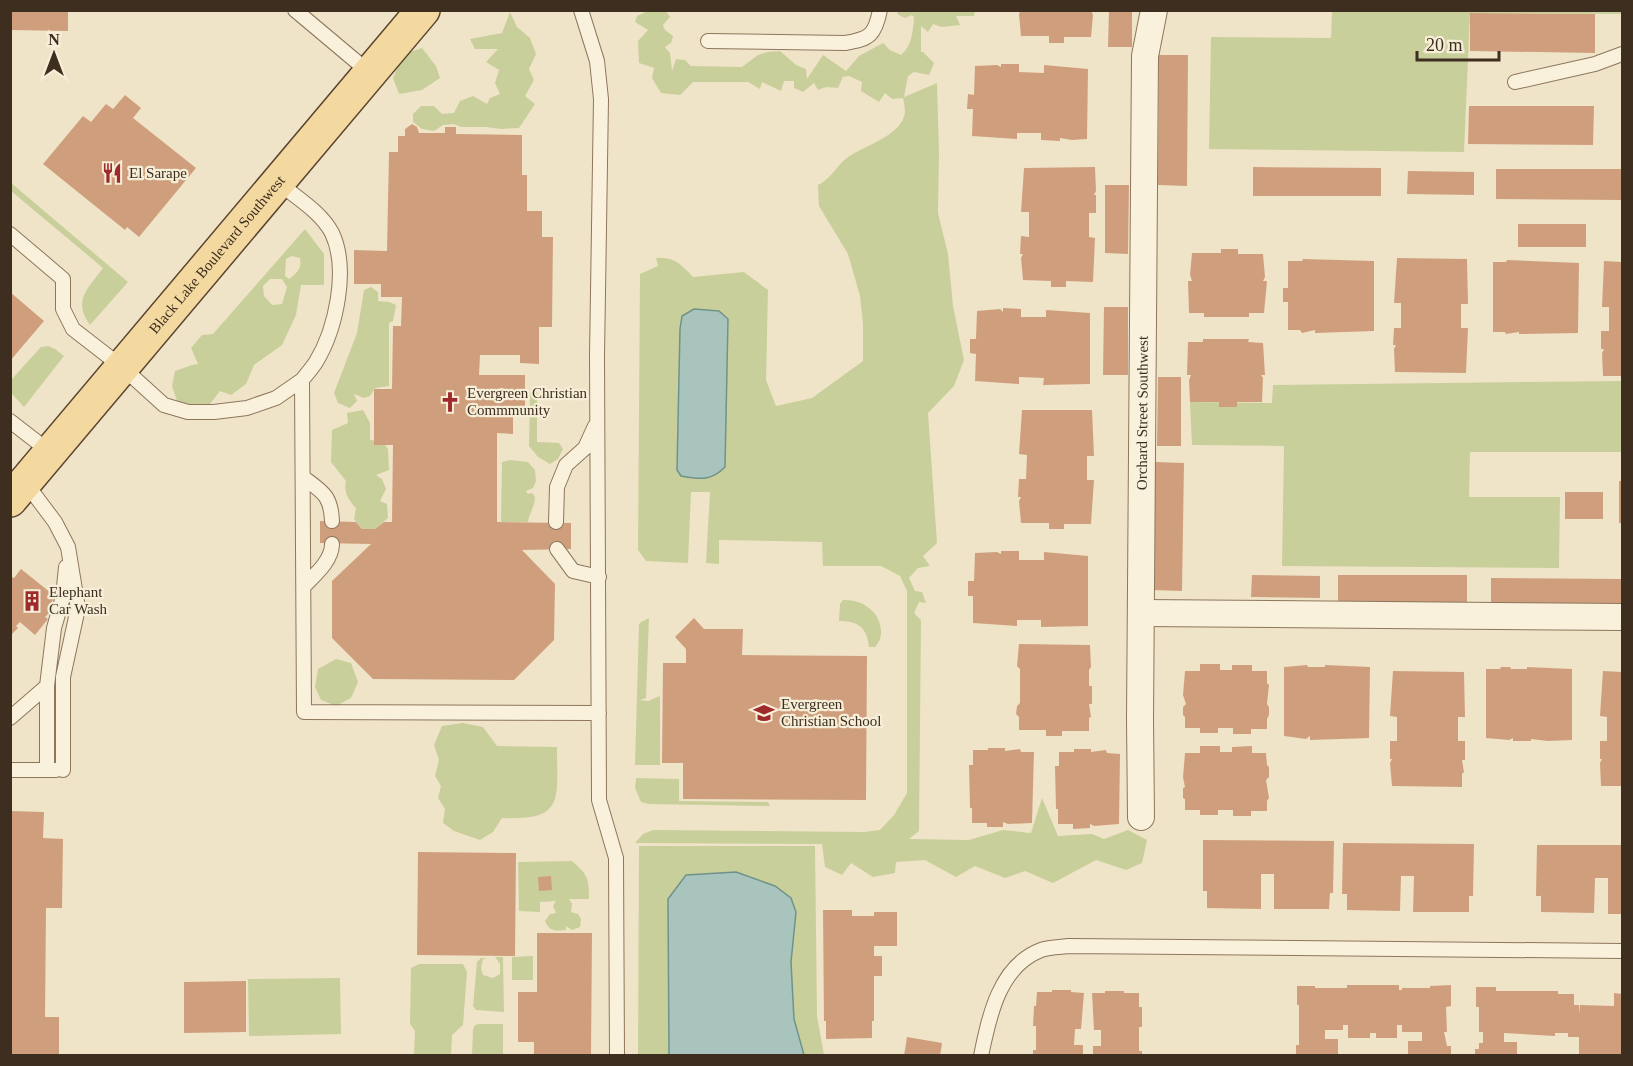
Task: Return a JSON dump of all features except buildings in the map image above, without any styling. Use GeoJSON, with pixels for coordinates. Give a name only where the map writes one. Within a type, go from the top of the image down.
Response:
{"type":"FeatureCollection","features":[{"type":"Feature","properties":{"kind":"main road","name":"Black Lake Boulevard Southwest"},"geometry":{"type":"LineString","coordinates":[[18,491],[423,10]]}},
{"type":"Feature","properties":{"kind":"street","name":"Orchard Street Southwest"},"geometry":{"type":"LineString","coordinates":[[1141,817],[1145,56],[1154,10]]}},
{"type":"Feature","properties":{"kind":"street"},"geometry":{"type":"LineString","coordinates":[[1141,613],[1623,617]]}},
{"type":"Feature","properties":{"kind":"lane"},"geometry":{"type":"LineString","coordinates":[[581,10],[597,61],[601,99],[597,356],[599,800],[616,858],[617,1056]]}},
{"type":"Feature","properties":{"kind":"lane"},"geometry":{"type":"LineString","coordinates":[[708,41],[845,43],[862,40],[876,29],[880,10]]}},
{"type":"Feature","properties":{"kind":"lane"},"geometry":{"type":"LineString","coordinates":[[301,12],[370,73]]}},
{"type":"Feature","properties":{"kind":"lane"},"geometry":{"type":"LineString","coordinates":[[1515,82],[1595,64],[1623,54]]}},
{"type":"Feature","properties":{"kind":"lane"},"geometry":{"type":"LineString","coordinates":[[10,234],[63,279],[63,309],[73,329],[123,367],[164,405],[188,412],[247,408],[276,398],[302,380],[317,361],[330,331],[340,281],[338,251],[331,232],[318,215],[279,183]]}},
{"type":"Feature","properties":{"kind":"lane"},"geometry":{"type":"LineString","coordinates":[[302,380],[304,712],[599,714]]}},
{"type":"Feature","properties":{"kind":"lane"},"geometry":{"type":"LineString","coordinates":[[10,421],[50,452]]}},
{"type":"Feature","properties":{"kind":"lane"},"geometry":{"type":"LineString","coordinates":[[556,522],[556,487],[562,472],[566,465],[585,448],[597,421]]}},
{"type":"Feature","properties":{"kind":"lane"},"geometry":{"type":"LineString","coordinates":[[304,478],[321,491],[332,506],[332,521]]}},
{"type":"Feature","properties":{"kind":"lane"},"geometry":{"type":"LineString","coordinates":[[10,770],[66,770],[63,677],[78,608],[68,547],[55,522],[18,491]]}},
{"type":"Feature","properties":{"kind":"lane"},"geometry":{"type":"LineString","coordinates":[[304,585],[321,569],[332,551],[332,544]]}},
{"type":"Feature","properties":{"kind":"lane"},"geometry":{"type":"LineString","coordinates":[[47,770],[47,686],[54,628],[63,597],[68,547]]}},
{"type":"Feature","properties":{"kind":"lane"},"geometry":{"type":"LineString","coordinates":[[556,549],[573,571],[599,577]]}},
{"type":"Feature","properties":{"kind":"lane"},"geometry":{"type":"LineString","coordinates":[[10,718],[47,686]]}},
{"type":"Feature","properties":{"kind":"lane"},"geometry":{"type":"LineString","coordinates":[[981,1056],[994,1003],[1003,984],[1019,964],[1041,950],[1080,946],[1623,951]]}},
{"type":"Feature","properties":{"kind":"green space"},"geometry":{"type":"Polygon","coordinates":[[[648,11],[666,11],[670,17],[663,25],[665,30],[673,36],[671,43],[665,47],[670,53],[672,71],[676,59],[685,60],[691,66],[742,67],[758,55],[780,51],[796,65],[806,69],[807,79],[823,55],[846,71],[859,56],[883,43],[890,50],[901,55],[910,43],[914,17],[912,15],[905,18],[897,14],[898,11],[975,11],[974,16],[956,16],[960,25],[942,27],[933,24],[928,32],[921,26],[921,52],[934,63],[929,75],[914,72],[908,76],[904,97],[937,83],[938,213],[948,254],[953,306],[964,360],[954,386],[928,413],[937,543],[923,556],[930,566],[918,568],[909,578],[915,591],[922,592],[926,603],[919,602],[914,613],[921,620],[919,831],[909,839],[969,840],[1003,830],[1031,833],[1042,798],[1058,836],[1092,834],[1104,839],[1128,830],[1147,840],[1142,863],[1126,870],[1096,860],[1053,883],[1025,871],[1005,878],[975,866],[956,877],[925,860],[896,862],[895,873],[873,877],[851,863],[842,875],[825,867],[822,844],[635,843],[643,834],[653,830],[864,832],[880,830],[894,815],[907,793],[907,591],[900,576],[881,566],[823,566],[822,542],[719,540],[719,564],[706,563],[710,492],[691,492],[688,563],[646,561],[638,550],[640,274],[658,266],[656,258],[668,258],[677,262],[693,277],[744,272],[768,290],[766,380],[776,406],[812,398],[863,361],[860,296],[848,254],[819,206],[818,185],[848,157],[882,139],[898,127],[905,112],[903,98],[892,99],[885,93],[879,102],[861,91],[862,82],[849,76],[843,77],[838,88],[826,87],[818,90],[814,83],[803,92],[794,88],[794,81],[784,81],[781,91],[762,82],[760,89],[748,82],[693,82],[680,95],[661,93],[652,78],[654,68],[639,63],[638,41],[648,30],[635,22],[637,16],[648,11]],[[680,329],[677,469],[681,476],[680,329]]]}},
{"type":"Feature","properties":{"kind":"green space"},"geometry":{"type":"Polygon","coordinates":[[[1332,11],[1622,11],[1622,14],[1470,13],[1464,152],[1209,149],[1211,37],[1331,38],[1332,11]]]}},
{"type":"Feature","properties":{"kind":"green space"},"geometry":{"type":"Polygon","coordinates":[[[510,12],[517,27],[530,38],[536,54],[529,69],[534,80],[525,96],[535,104],[519,128],[461,127],[454,124],[443,125],[434,131],[422,129],[413,122],[413,114],[421,106],[434,106],[442,114],[454,113],[460,101],[473,96],[487,104],[490,98],[500,94],[495,83],[499,70],[486,62],[498,49],[475,49],[470,39],[502,33],[510,12]]]}},
{"type":"Feature","properties":{"kind":"green space"},"geometry":{"type":"Polygon","coordinates":[[[422,48],[436,66],[440,78],[422,90],[399,94],[393,78],[403,54],[422,48]]]}},
{"type":"Feature","properties":{"kind":"green space"},"geometry":{"type":"Polygon","coordinates":[[[10,182],[128,282],[90,325],[82,308],[82,302],[84,295],[103,268],[11,191],[10,182]]]}},
{"type":"Feature","properties":{"kind":"green space"},"geometry":{"type":"Polygon","coordinates":[[[305,229],[324,254],[324,285],[301,285],[296,315],[282,345],[254,365],[246,384],[231,395],[220,391],[210,404],[194,406],[177,401],[172,386],[175,371],[198,364],[191,348],[202,335],[213,334],[305,229]],[[292,256],[286,259],[285,276],[289,279],[300,267],[300,258],[292,256]],[[270,279],[263,286],[264,296],[272,305],[282,304],[287,287],[282,279],[270,279]]]}},
{"type":"Feature","properties":{"kind":"green space"},"geometry":{"type":"Polygon","coordinates":[[[371,287],[378,292],[378,301],[396,305],[393,321],[389,323],[389,386],[375,388],[370,396],[364,398],[354,394],[357,401],[350,408],[338,403],[334,393],[357,333],[364,290],[371,287]]]}},
{"type":"Feature","properties":{"kind":"green space"},"geometry":{"type":"Polygon","coordinates":[[[48,346],[64,356],[24,407],[11,393],[11,380],[41,347],[48,346]]]}},
{"type":"Feature","properties":{"kind":"green space"},"geometry":{"type":"Polygon","coordinates":[[[1622,381],[1622,452],[1470,452],[1469,497],[1560,497],[1559,568],[1282,566],[1284,446],[1192,445],[1190,402],[1272,403],[1273,385],[1622,381]]]}},
{"type":"Feature","properties":{"kind":"green space"},"geometry":{"type":"Polygon","coordinates":[[[530,392],[537,392],[537,442],[559,443],[563,449],[558,459],[550,464],[538,457],[529,446],[530,392]]]}},
{"type":"Feature","properties":{"kind":"green space"},"geometry":{"type":"Polygon","coordinates":[[[363,410],[370,423],[370,440],[382,441],[388,449],[389,470],[376,475],[382,479],[386,489],[380,501],[387,504],[388,518],[375,529],[362,529],[354,519],[356,508],[347,496],[346,481],[331,462],[332,430],[348,423],[347,413],[363,410]]]}},
{"type":"Feature","properties":{"kind":"green space"},"geometry":{"type":"Polygon","coordinates":[[[510,460],[528,462],[535,470],[536,481],[533,488],[526,491],[535,497],[528,522],[501,522],[502,462],[510,460]]]}},
{"type":"Feature","properties":{"kind":"green space"},"geometry":{"type":"Polygon","coordinates":[[[843,600],[861,603],[875,614],[880,625],[881,637],[875,647],[869,647],[864,630],[857,624],[839,621],[840,604],[843,600]]]}},
{"type":"Feature","properties":{"kind":"green space"},"geometry":{"type":"Polygon","coordinates":[[[649,618],[646,698],[640,700],[648,701],[660,696],[660,765],[635,765],[639,624],[649,618]]]}},
{"type":"Feature","properties":{"kind":"green space"},"geometry":{"type":"Polygon","coordinates":[[[336,659],[351,663],[358,682],[351,698],[336,706],[321,700],[315,687],[318,669],[336,659]]]}},
{"type":"Feature","properties":{"kind":"green space"},"geometry":{"type":"Polygon","coordinates":[[[463,723],[483,727],[497,746],[557,747],[556,794],[553,804],[547,811],[537,816],[502,818],[493,832],[480,840],[454,831],[443,823],[445,809],[438,798],[441,786],[435,776],[439,760],[434,745],[442,726],[463,723]]]}},
{"type":"Feature","properties":{"kind":"green space"},"geometry":{"type":"Polygon","coordinates":[[[636,778],[679,779],[679,801],[768,802],[770,806],[649,804],[641,802],[635,788],[636,778]]]}},
{"type":"Feature","properties":{"kind":"green space"},"geometry":{"type":"Polygon","coordinates":[[[639,846],[815,846],[817,1016],[824,1055],[804,1055],[794,1020],[791,962],[796,912],[668,899],[669,1055],[638,1056],[639,846]]]}},
{"type":"Feature","properties":{"kind":"green space"},"geometry":{"type":"Polygon","coordinates":[[[572,861],[584,874],[589,886],[589,899],[569,899],[572,904],[571,912],[578,914],[581,919],[580,927],[572,930],[566,926],[566,930],[559,931],[549,927],[545,921],[550,914],[556,913],[553,906],[556,901],[540,902],[540,912],[519,911],[518,862],[572,861]]]}},
{"type":"Feature","properties":{"kind":"green space"},"geometry":{"type":"Polygon","coordinates":[[[533,956],[533,980],[512,980],[512,957],[533,956]]]}},
{"type":"Feature","properties":{"kind":"green space"},"geometry":{"type":"Polygon","coordinates":[[[495,957],[503,957],[504,1012],[476,1010],[473,1006],[477,962],[481,958],[488,958],[483,959],[481,968],[483,975],[493,978],[500,974],[500,964],[495,957]]]}},
{"type":"Feature","properties":{"kind":"green space"},"geometry":{"type":"Polygon","coordinates":[[[419,964],[463,964],[467,972],[463,1025],[452,1035],[451,1055],[414,1055],[415,1031],[410,1024],[411,968],[419,964]]]}},
{"type":"Feature","properties":{"kind":"green space"},"geometry":{"type":"Polygon","coordinates":[[[340,978],[341,1034],[249,1036],[248,979],[340,978]]]}},
{"type":"Feature","properties":{"kind":"green space"},"geometry":{"type":"Polygon","coordinates":[[[479,1024],[503,1024],[503,1055],[472,1055],[473,1029],[479,1024]]]}},
{"type":"Feature","properties":{"kind":"water"},"geometry":{"type":"Polygon","coordinates":[[[694,309],[719,311],[728,319],[725,467],[720,472],[704,478],[681,476],[677,470],[680,329],[682,316],[694,309]]]}},
{"type":"Feature","properties":{"kind":"water"},"geometry":{"type":"Polygon","coordinates":[[[736,872],[775,886],[791,898],[796,912],[791,962],[794,1019],[804,1055],[669,1055],[668,899],[686,875],[736,872]]]}},
{"type":"Feature","properties":{"kind":"place","name":"El Sarape"},"geometry":{"type":"Point","coordinates":[112,173]}},
{"type":"Feature","properties":{"kind":"place","name":"Evergreen Christian Commmunity"},"geometry":{"type":"Point","coordinates":[450,402]}},
{"type":"Feature","properties":{"kind":"place","name":"Elephant Car Wash"},"geometry":{"type":"Point","coordinates":[32,601]}},
{"type":"Feature","properties":{"kind":"place","name":"Evergreen Christian School"},"geometry":{"type":"Point","coordinates":[764,713]}}]}
